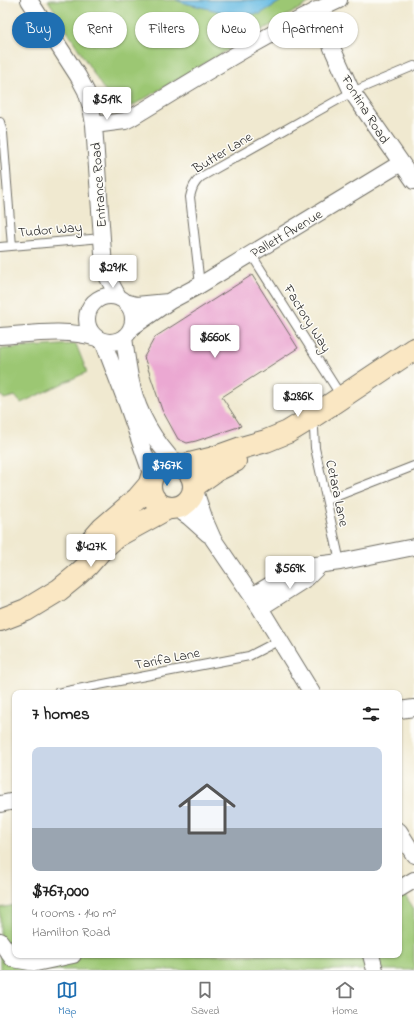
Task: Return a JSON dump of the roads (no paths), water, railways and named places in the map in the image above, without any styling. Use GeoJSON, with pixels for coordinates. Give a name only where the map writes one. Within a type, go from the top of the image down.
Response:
{"type":"FeatureCollection","features":[{"type":"Feature","properties":{"kind":"main road"},"geometry":{"type":"LineString","coordinates":[[0,606],[29,596],[52,581],[69,566],[103,528],[138,498],[160,467],[166,465],[180,466],[210,459],[266,441],[282,434],[306,421],[414,349]]}},
{"type":"Feature","properties":{"kind":"main road"},"geometry":{"type":"LineString","coordinates":[[194,487],[215,471],[229,463],[277,448],[293,441],[414,364]]}},
{"type":"Feature","properties":{"kind":"main road"},"geometry":{"type":"LineString","coordinates":[[0,620],[26,610],[47,598],[75,577],[117,536],[172,508],[182,506],[188,501],[192,495],[194,487],[193,480],[187,470],[180,466]]}},
{"type":"Feature","properties":{"kind":"main road"},"geometry":{"type":"LineString","coordinates":[[151,480],[150,490],[157,502],[162,506],[172,508]]}},
{"type":"Feature","properties":{"kind":"street","name":"Entrance Road"},"geometry":{"type":"LineString","coordinates":[[29,0],[78,76],[86,91],[91,107],[94,125],[104,267],[108,278],[122,300]]}},
{"type":"Feature","properties":{"kind":"street"},"geometry":{"type":"LineString","coordinates":[[94,125],[125,121],[131,118],[276,32],[316,10],[339,0]]}},
{"type":"Feature","properties":{"kind":"street","name":"Fontina Road"},"geometry":{"type":"LineString","coordinates":[[316,10],[352,92],[414,181]]}},
{"type":"Feature","properties":{"kind":"street","name":"Pallett Avenue"},"geometry":{"type":"LineString","coordinates":[[128,332],[170,301],[200,285],[401,163]]}},
{"type":"Feature","properties":{"kind":"street","name":"Entrance Road"},"geometry":{"type":"LineString","coordinates":[[91,307],[99,290],[104,267]]}},
{"type":"Feature","properties":{"kind":"street"},"geometry":{"type":"LineString","coordinates":[[0,336],[57,332],[77,333],[110,342],[118,341],[128,332],[132,324],[130,308],[122,300],[111,296],[104,297],[97,300],[91,307],[57,332]]}},
{"type":"Feature","properties":{"kind":"street","name":"Pallett Avenue"},"geometry":{"type":"LineString","coordinates":[[122,300],[136,305],[170,301]]}},
{"type":"Feature","properties":{"kind":"street"},"geometry":{"type":"LineString","coordinates":[[91,307],[87,319],[88,326],[91,332],[100,339],[127,404],[151,480]]}},
{"type":"Feature","properties":{"kind":"street"},"geometry":{"type":"LineString","coordinates":[[128,332],[132,386],[143,416],[155,438],[168,455],[180,466]]}},
{"type":"Feature","properties":{"kind":"street"},"geometry":{"type":"LineString","coordinates":[[194,487],[213,539]]}},
{"type":"Feature","properties":{"kind":"street"},"geometry":{"type":"LineString","coordinates":[[172,508],[198,524],[213,539],[256,602],[310,690]]}},
{"type":"Feature","properties":{"kind":"street"},"geometry":{"type":"LineString","coordinates":[[256,602],[307,578],[321,564],[340,562],[414,547]]}},
{"type":"Feature","properties":{"kind":"street"},"geometry":{"type":"LineString","coordinates":[[402,710],[414,708]]}},
{"type":"Feature","properties":{"kind":"street"},"geometry":{"type":"LineString","coordinates":[[0,804],[12,801]]}},
{"type":"Feature","properties":{"kind":"street"},"geometry":{"type":"LineString","coordinates":[[402,836],[414,855]]}},
{"type":"Feature","properties":{"kind":"street"},"geometry":{"type":"LineString","coordinates":[[402,887],[414,880]]}},
{"type":"Feature","properties":{"kind":"street"},"geometry":{"type":"LineString","coordinates":[[0,941],[12,958]]}},
{"type":"Feature","properties":{"kind":"street"},"geometry":{"type":"LineString","coordinates":[[12,958],[36,963],[59,958]]}},
{"type":"Feature","properties":{"kind":"street"},"geometry":{"type":"LineString","coordinates":[[373,958],[375,970]]}},
{"type":"Feature","properties":{"kind":"lane","name":"Butter Lane"},"geometry":{"type":"LineString","coordinates":[[200,285],[190,197],[196,181],[352,92],[414,66]]}},
{"type":"Feature","properties":{"kind":"lane"},"geometry":{"type":"LineString","coordinates":[[0,122],[3,133],[12,246]]}},
{"type":"Feature","properties":{"kind":"lane","name":"Tudor Way"},"geometry":{"type":"LineString","coordinates":[[0,247],[102,238]]}},
{"type":"Feature","properties":{"kind":"lane","name":"Factory Way"},"geometry":{"type":"LineString","coordinates":[[251,254],[342,397]]}},
{"type":"Feature","properties":{"kind":"lane","name":"Cetara Lane"},"geometry":{"type":"LineString","coordinates":[[314,429],[315,448],[340,562]]}},
{"type":"Feature","properties":{"kind":"lane"},"geometry":{"type":"LineString","coordinates":[[327,500],[414,466]]}},
{"type":"Feature","properties":{"kind":"lane","name":"Tarifa Lane"},"geometry":{"type":"LineString","coordinates":[[73,690],[249,656],[280,640]]}},
{"type":"Feature","properties":{"kind":"water"},"geometry":{"type":"Polygon","coordinates":[[[176,0],[283,0],[260,14],[260,12],[222,12],[176,0]]]}}]}
